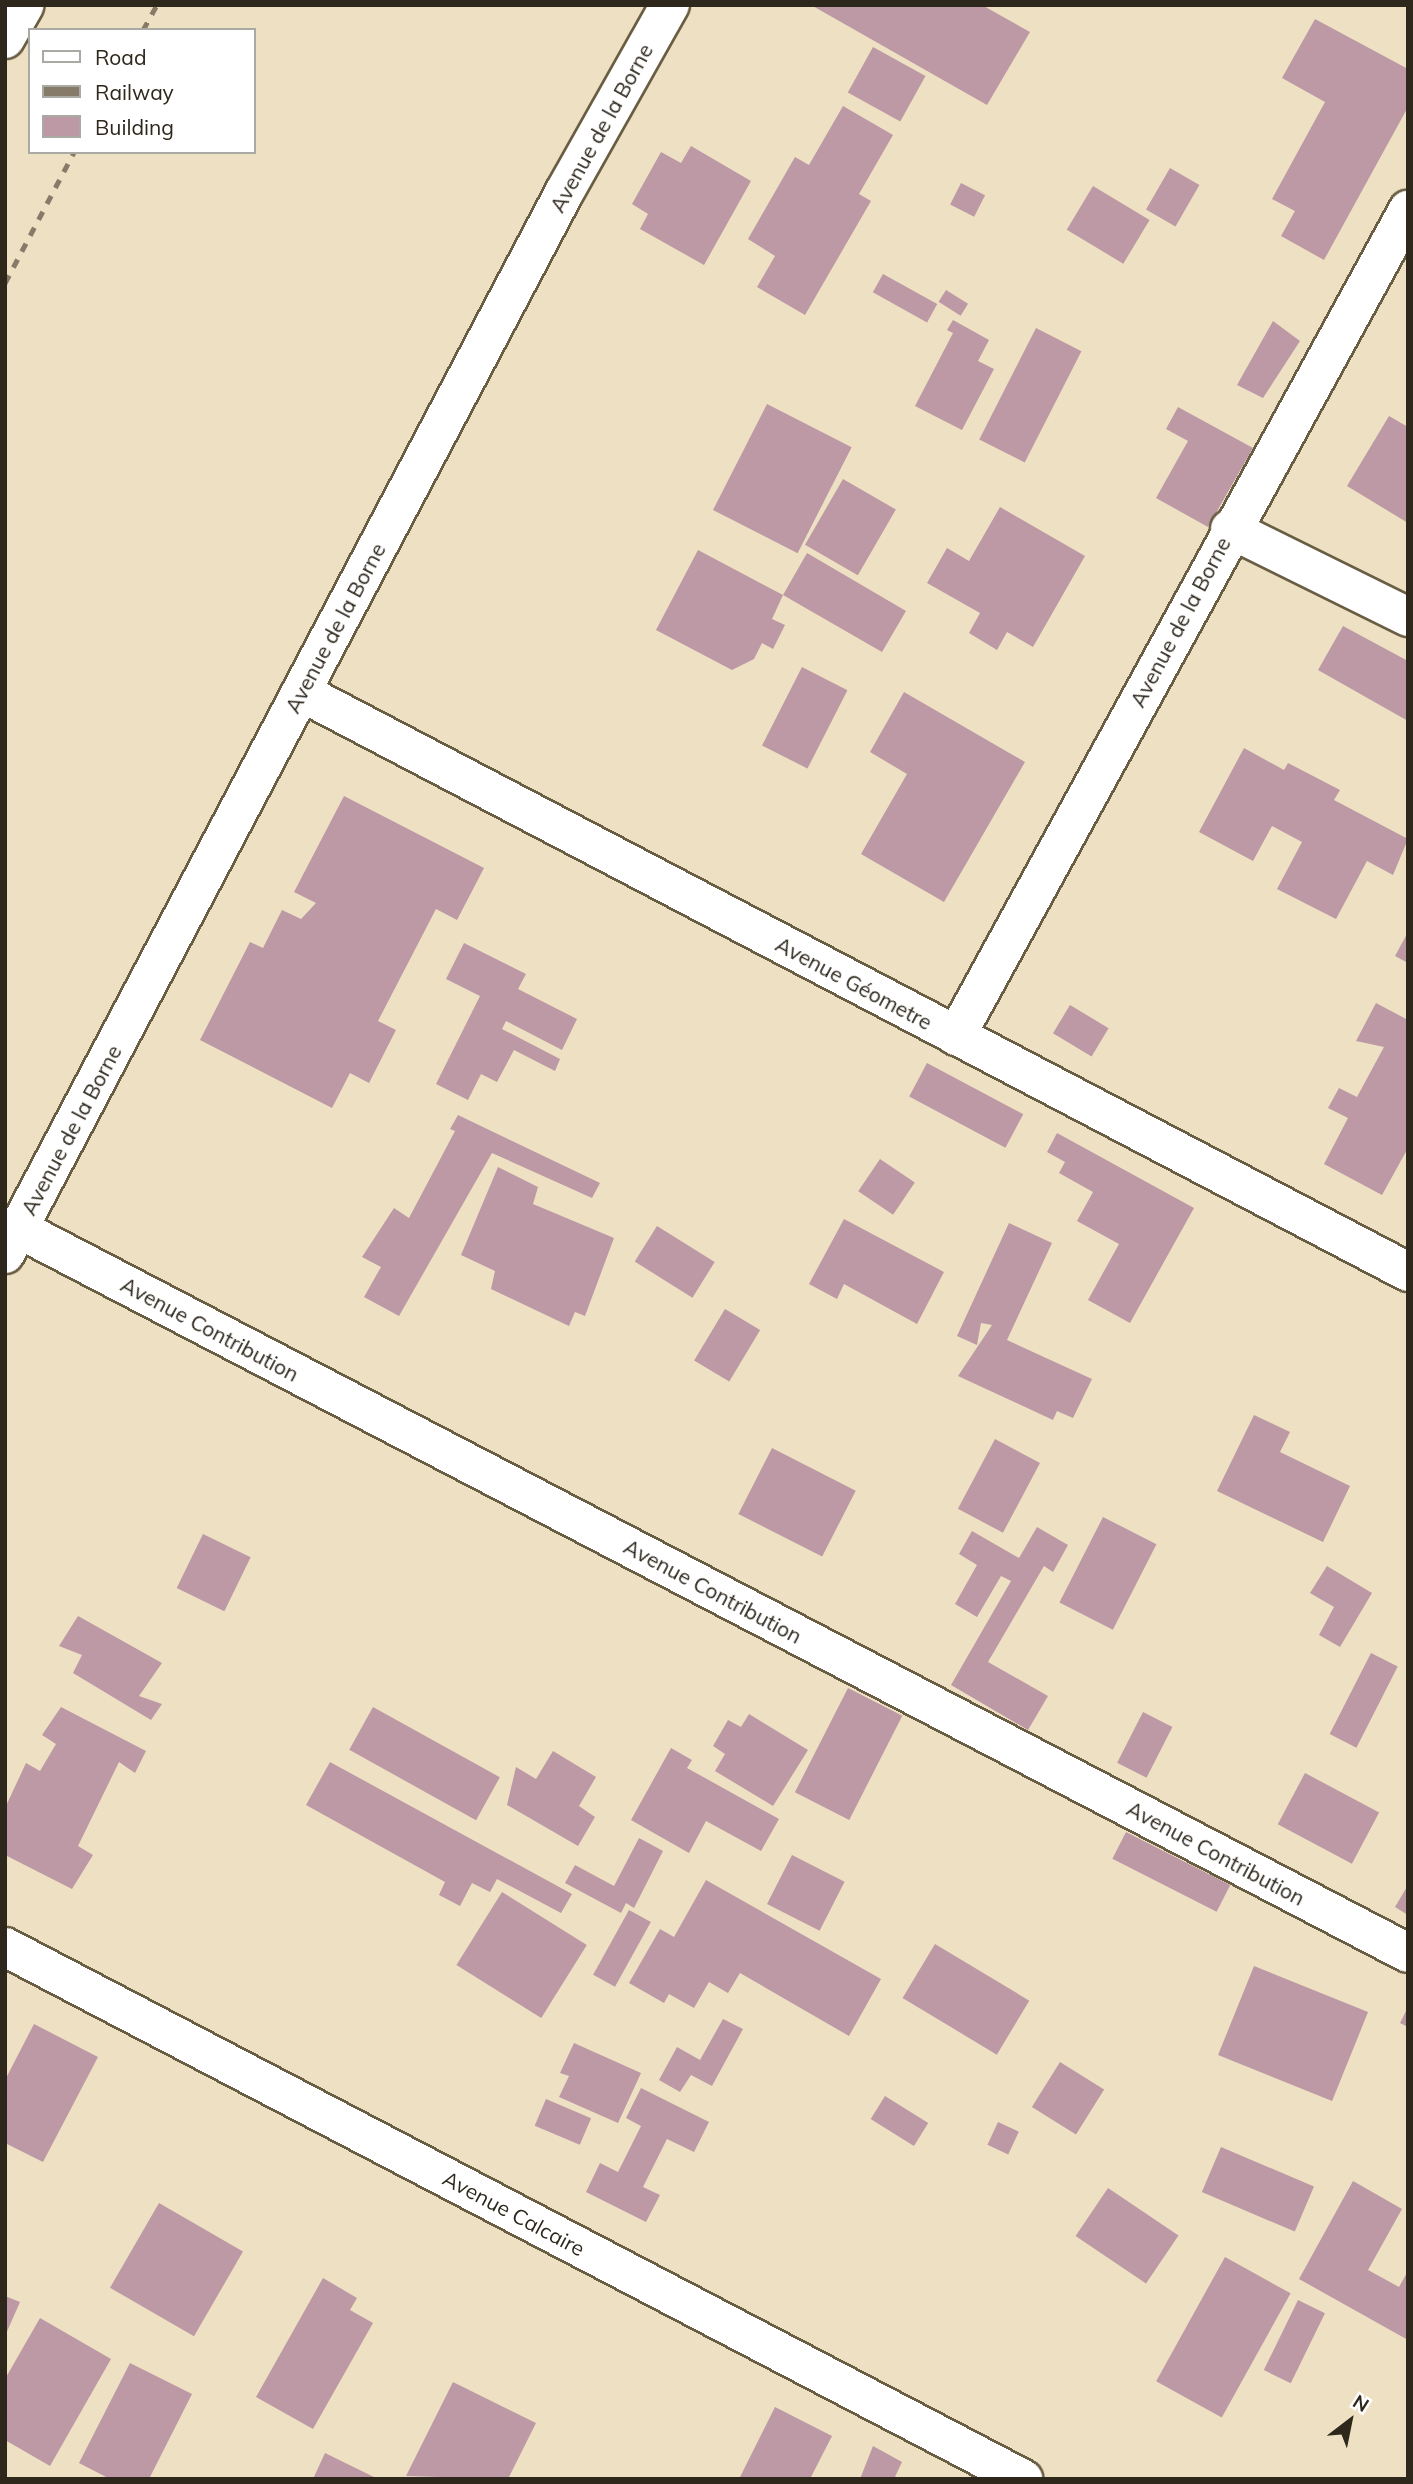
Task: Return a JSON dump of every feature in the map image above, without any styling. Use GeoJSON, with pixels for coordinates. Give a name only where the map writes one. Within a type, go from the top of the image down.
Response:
{"type":"FeatureCollection","features":[{"type":"Feature","properties":{"kind":"street"},"geometry":{"type":"LineString","coordinates":[[5,38],[25,5]]}},
{"type":"Feature","properties":{"kind":"street","name":"Avenue de la Borne"},"geometry":{"type":"LineString","coordinates":[[12,1242],[565,191],[670,5]]}},
{"type":"Feature","properties":{"kind":"street","name":"Avenue de la Borne"},"geometry":{"type":"LineString","coordinates":[[956,1036],[1230,529],[1408,210]]}},
{"type":"Feature","properties":{"kind":"street"},"geometry":{"type":"LineString","coordinates":[[1230,529],[1408,617]]}},
{"type":"Feature","properties":{"kind":"street","name":"Avenue Géometre"},"geometry":{"type":"LineString","coordinates":[[301,692],[1408,1272]]}},
{"type":"Feature","properties":{"kind":"street","name":"Avenue Contribution"},"geometry":{"type":"LineString","coordinates":[[12,1242],[1408,1953]]}},
{"type":"Feature","properties":{"kind":"street","name":"Avenue Calcaire"},"geometry":{"type":"LineString","coordinates":[[5,1947],[1023,2479]]}},
{"type":"Feature","properties":{"kind":"building"},"geometry":{"type":"Polygon","coordinates":[[[811,5],[982,5],[1030,32],[987,105],[811,5]]]}},
{"type":"Feature","properties":{"kind":"building"},"geometry":{"type":"Polygon","coordinates":[[[1315,19],[1408,69],[1408,107],[1324,260],[1281,236],[1295,211],[1272,199],[1325,102],[1282,78],[1315,19]]]}},
{"type":"Feature","properties":{"kind":"building"},"geometry":{"type":"Polygon","coordinates":[[[873,47],[925,76],[900,122],[848,92],[873,47]]]}},
{"type":"Feature","properties":{"kind":"building"},"geometry":{"type":"Polygon","coordinates":[[[843,106],[893,135],[859,194],[871,201],[805,315],[757,287],[775,256],[748,239],[795,157],[809,165],[843,106]]]}},
{"type":"Feature","properties":{"kind":"building"},"geometry":{"type":"Polygon","coordinates":[[[691,146],[751,181],[704,265],[640,229],[648,214],[632,204],[661,152],[681,163],[691,146]]]}},
{"type":"Feature","properties":{"kind":"building"},"geometry":{"type":"Polygon","coordinates":[[[1170,168],[1199,185],[1175,227],[1146,210],[1170,168]]]}},
{"type":"Feature","properties":{"kind":"building"},"geometry":{"type":"Polygon","coordinates":[[[961,183],[985,195],[974,217],[950,204],[961,183]]]}},
{"type":"Feature","properties":{"kind":"building"},"geometry":{"type":"Polygon","coordinates":[[[1093,186],[1150,220],[1123,264],[1067,230],[1093,186]]]}},
{"type":"Feature","properties":{"kind":"building"},"geometry":{"type":"Polygon","coordinates":[[[883,274],[937,304],[927,322],[873,292],[883,274]]]}},
{"type":"Feature","properties":{"kind":"building"},"geometry":{"type":"Polygon","coordinates":[[[946,290],[968,304],[961,316],[939,302],[946,290]]]}},
{"type":"Feature","properties":{"kind":"building"},"geometry":{"type":"Polygon","coordinates":[[[953,320],[989,340],[978,361],[994,369],[962,430],[915,406],[953,333],[947,330],[953,320]]]}},
{"type":"Feature","properties":{"kind":"building"},"geometry":{"type":"Polygon","coordinates":[[[1273,321],[1300,341],[1263,398],[1237,385],[1273,321]]]}},
{"type":"Feature","properties":{"kind":"building"},"geometry":{"type":"Polygon","coordinates":[[[1036,328],[1081,351],[1025,463],[979,439],[1036,328]]]}},
{"type":"Feature","properties":{"kind":"building"},"geometry":{"type":"Polygon","coordinates":[[[767,404],[852,447],[798,553],[713,510],[767,404]]]}},
{"type":"Feature","properties":{"kind":"building"},"geometry":{"type":"Polygon","coordinates":[[[1178,407],[1253,448],[1208,527],[1156,498],[1188,441],[1166,429],[1178,407]]]}},
{"type":"Feature","properties":{"kind":"building"},"geometry":{"type":"Polygon","coordinates":[[[1389,416],[1408,427],[1408,523],[1347,486],[1389,416]]]}},
{"type":"Feature","properties":{"kind":"building"},"geometry":{"type":"Polygon","coordinates":[[[843,479],[896,509],[858,575],[805,545],[843,479]]]}},
{"type":"Feature","properties":{"kind":"building"},"geometry":{"type":"Polygon","coordinates":[[[1000,507],[1085,556],[1033,647],[1007,632],[997,650],[969,633],[980,613],[927,583],[947,548],[969,561],[1000,507]]]}},
{"type":"Feature","properties":{"kind":"building"},"geometry":{"type":"Polygon","coordinates":[[[698,550],[783,595],[772,619],[785,625],[773,649],[762,643],[754,659],[732,670],[656,630],[698,550]]]}},
{"type":"Feature","properties":{"kind":"building"},"geometry":{"type":"Polygon","coordinates":[[[807,553],[906,611],[882,652],[783,595],[807,553]]]}},
{"type":"Feature","properties":{"kind":"building"},"geometry":{"type":"Polygon","coordinates":[[[1343,626],[1408,661],[1408,721],[1318,670],[1343,626]]]}},
{"type":"Feature","properties":{"kind":"building"},"geometry":{"type":"Polygon","coordinates":[[[802,667],[847,690],[807,769],[762,745],[802,667]]]}},
{"type":"Feature","properties":{"kind":"building"},"geometry":{"type":"Polygon","coordinates":[[[904,692],[1025,762],[944,902],[861,854],[907,774],[870,752],[904,692]]]}},
{"type":"Feature","properties":{"kind":"building"},"geometry":{"type":"Polygon","coordinates":[[[1244,748],[1284,770],[1288,763],[1340,790],[1334,800],[1408,839],[1393,875],[1367,861],[1336,919],[1277,889],[1302,842],[1272,826],[1253,861],[1199,832],[1244,748]]]}},
{"type":"Feature","properties":{"kind":"building"},"geometry":{"type":"Polygon","coordinates":[[[344,796],[484,868],[457,920],[436,909],[378,1021],[396,1030],[369,1083],[350,1073],[332,1108],[200,1040],[250,942],[263,948],[282,910],[301,919],[316,903],[294,892],[344,796]]]}},
{"type":"Feature","properties":{"kind":"building"},"geometry":{"type":"Polygon","coordinates":[[[1408,932],[1408,963],[1395,956],[1408,932]]]}},
{"type":"Feature","properties":{"kind":"building"},"geometry":{"type":"Polygon","coordinates":[[[464,943],[526,974],[518,989],[577,1019],[562,1050],[506,1021],[502,1029],[560,1059],[555,1071],[514,1050],[497,1082],[481,1074],[468,1100],[436,1084],[480,996],[446,979],[464,943]]]}},
{"type":"Feature","properties":{"kind":"building"},"geometry":{"type":"Polygon","coordinates":[[[1376,1003],[1408,1020],[1408,1148],[1382,1195],[1324,1164],[1348,1118],[1328,1108],[1339,1088],[1357,1097],[1384,1047],[1356,1041],[1376,1003]]]}},
{"type":"Feature","properties":{"kind":"building"},"geometry":{"type":"Polygon","coordinates":[[[1070,1005],[1109,1028],[1092,1056],[1053,1033],[1070,1005]]]}},
{"type":"Feature","properties":{"kind":"building"},"geometry":{"type":"Polygon","coordinates":[[[927,1063],[1023,1114],[1005,1148],[909,1097],[927,1063]]]}},
{"type":"Feature","properties":{"kind":"building"},"geometry":{"type":"Polygon","coordinates":[[[458,1115],[600,1183],[592,1198],[492,1153],[399,1316],[364,1297],[381,1267],[362,1257],[394,1208],[409,1218],[455,1131],[450,1129],[458,1115]]]}},
{"type":"Feature","properties":{"kind":"building"},"geometry":{"type":"Polygon","coordinates":[[[1057,1133],[1194,1208],[1130,1323],[1088,1300],[1119,1244],[1077,1221],[1093,1192],[1059,1173],[1065,1162],[1047,1152],[1057,1133]]]}},
{"type":"Feature","properties":{"kind":"building"},"geometry":{"type":"Polygon","coordinates":[[[880,1159],[915,1182],[893,1215],[858,1191],[880,1159]]]}},
{"type":"Feature","properties":{"kind":"building"},"geometry":{"type":"Polygon","coordinates":[[[498,1167],[538,1187],[533,1204],[614,1238],[585,1316],[575,1312],[569,1326],[491,1289],[495,1271],[461,1255],[498,1167]]]}},
{"type":"Feature","properties":{"kind":"building"},"geometry":{"type":"Polygon","coordinates":[[[844,1219],[944,1272],[917,1324],[844,1284],[837,1299],[809,1284],[844,1219]]]}},
{"type":"Feature","properties":{"kind":"building"},"geometry":{"type":"Polygon","coordinates":[[[1009,1223],[1052,1243],[1007,1340],[1092,1379],[1073,1418],[1057,1411],[1053,1420],[958,1376],[992,1325],[981,1323],[977,1345],[957,1336],[1009,1223]]]}},
{"type":"Feature","properties":{"kind":"building"},"geometry":{"type":"Polygon","coordinates":[[[657,1226],[715,1262],[692,1298],[635,1262],[657,1226]]]}},
{"type":"Feature","properties":{"kind":"building"},"geometry":{"type":"Polygon","coordinates":[[[725,1309],[760,1330],[729,1382],[694,1360],[725,1309]]]}},
{"type":"Feature","properties":{"kind":"building"},"geometry":{"type":"Polygon","coordinates":[[[1254,1415],[1290,1432],[1280,1452],[1350,1486],[1323,1542],[1217,1491],[1254,1415]]]}},
{"type":"Feature","properties":{"kind":"building"},"geometry":{"type":"Polygon","coordinates":[[[995,1439],[1040,1463],[1003,1533],[958,1509],[995,1439]]]}},
{"type":"Feature","properties":{"kind":"building"},"geometry":{"type":"Polygon","coordinates":[[[772,1448],[856,1491],[822,1557],[738,1514],[772,1448]]]}},
{"type":"Feature","properties":{"kind":"building"},"geometry":{"type":"Polygon","coordinates":[[[1103,1517],[1156,1544],[1113,1630],[1059,1603],[1103,1517]]]}},
{"type":"Feature","properties":{"kind":"building"},"geometry":{"type":"Polygon","coordinates":[[[1037,1527],[1068,1545],[1053,1572],[1044,1566],[988,1662],[1048,1696],[1028,1730],[951,1685],[1011,1581],[1001,1576],[977,1617],[955,1604],[977,1565],[959,1554],[972,1531],[1019,1558],[1037,1527]]]}},
{"type":"Feature","properties":{"kind":"building"},"geometry":{"type":"Polygon","coordinates":[[[203,1534],[251,1557],[224,1611],[177,1588],[203,1534]]]}},
{"type":"Feature","properties":{"kind":"building"},"geometry":{"type":"Polygon","coordinates":[[[1327,1566],[1372,1593],[1340,1647],[1319,1635],[1334,1607],[1310,1593],[1327,1566]]]}},
{"type":"Feature","properties":{"kind":"building"},"geometry":{"type":"Polygon","coordinates":[[[78,1616],[162,1663],[139,1696],[162,1704],[151,1720],[73,1673],[82,1655],[59,1646],[78,1616]]]}},
{"type":"Feature","properties":{"kind":"building"},"geometry":{"type":"Polygon","coordinates":[[[1371,1653],[1398,1667],[1356,1748],[1330,1734],[1371,1653]]]}},
{"type":"Feature","properties":{"kind":"building"},"geometry":{"type":"Polygon","coordinates":[[[848,1688],[902,1716],[849,1820],[795,1792],[848,1688]]]}},
{"type":"Feature","properties":{"kind":"building"},"geometry":{"type":"Polygon","coordinates":[[[61,1707],[146,1751],[135,1773],[119,1762],[78,1846],[93,1855],[72,1889],[5,1855],[5,1808],[26,1763],[40,1771],[56,1744],[42,1735],[61,1707]]]}},
{"type":"Feature","properties":{"kind":"building"},"geometry":{"type":"Polygon","coordinates":[[[373,1707],[500,1777],[476,1820],[349,1750],[373,1707]]]}},
{"type":"Feature","properties":{"kind":"building"},"geometry":{"type":"Polygon","coordinates":[[[1143,1712],[1172,1727],[1147,1778],[1117,1763],[1143,1712]]]}},
{"type":"Feature","properties":{"kind":"building"},"geometry":{"type":"Polygon","coordinates":[[[749,1714],[808,1750],[773,1806],[715,1771],[725,1754],[713,1746],[728,1720],[741,1727],[749,1714]]]}},
{"type":"Feature","properties":{"kind":"building"},"geometry":{"type":"Polygon","coordinates":[[[671,1748],[692,1760],[687,1768],[779,1819],[761,1851],[706,1821],[689,1853],[631,1820],[671,1748]]]}},
{"type":"Feature","properties":{"kind":"building"},"geometry":{"type":"Polygon","coordinates":[[[553,1751],[596,1777],[579,1806],[595,1817],[578,1846],[507,1805],[516,1767],[536,1779],[553,1751]]]}},
{"type":"Feature","properties":{"kind":"building"},"geometry":{"type":"Polygon","coordinates":[[[330,1762],[572,1894],[561,1913],[497,1879],[490,1892],[472,1883],[460,1906],[439,1895],[445,1882],[306,1805],[330,1762]]]}},
{"type":"Feature","properties":{"kind":"building"},"geometry":{"type":"Polygon","coordinates":[[[1305,1773],[1379,1812],[1352,1864],[1278,1824],[1305,1773]]]}},
{"type":"Feature","properties":{"kind":"building"},"geometry":{"type":"Polygon","coordinates":[[[1126,1832],[1230,1885],[1217,1912],[1112,1859],[1126,1832]]]}},
{"type":"Feature","properties":{"kind":"building"},"geometry":{"type":"Polygon","coordinates":[[[639,1838],[663,1851],[634,1908],[626,1903],[621,1913],[565,1883],[575,1865],[614,1886],[639,1838]]]}},
{"type":"Feature","properties":{"kind":"building"},"geometry":{"type":"Polygon","coordinates":[[[792,1855],[845,1882],[820,1931],[767,1904],[792,1855]]]}},
{"type":"Feature","properties":{"kind":"building"},"geometry":{"type":"Polygon","coordinates":[[[706,1880],[881,1979],[849,2036],[740,1973],[728,1993],[709,1982],[694,2008],[669,1994],[664,2003],[629,1983],[660,1929],[674,1937],[706,1880]]]}},
{"type":"Feature","properties":{"kind":"building"},"geometry":{"type":"Polygon","coordinates":[[[1408,1885],[1408,1915],[1395,1907],[1408,1885]]]}},
{"type":"Feature","properties":{"kind":"building"},"geometry":{"type":"Polygon","coordinates":[[[502,1892],[587,1945],[541,2018],[456,1965],[502,1892]]]}},
{"type":"Feature","properties":{"kind":"building"},"geometry":{"type":"Polygon","coordinates":[[[629,1910],[651,1922],[615,1987],[593,1975],[629,1910]]]}},
{"type":"Feature","properties":{"kind":"building"},"geometry":{"type":"Polygon","coordinates":[[[935,1944],[1029,2001],[997,2055],[903,1998],[935,1944]]]}},
{"type":"Feature","properties":{"kind":"building"},"geometry":{"type":"Polygon","coordinates":[[[1254,1966],[1368,2012],[1332,2101],[1218,2055],[1254,1966]]]}},
{"type":"Feature","properties":{"kind":"building"},"geometry":{"type":"Polygon","coordinates":[[[1408,2007],[1408,2027],[1400,2023],[1408,2007]]]}},
{"type":"Feature","properties":{"kind":"building"},"geometry":{"type":"Polygon","coordinates":[[[723,2019],[743,2029],[712,2086],[691,2075],[680,2092],[659,2080],[677,2047],[700,2060],[723,2019]]]}},
{"type":"Feature","properties":{"kind":"building"},"geometry":{"type":"Polygon","coordinates":[[[34,2024],[98,2057],[43,2162],[5,2143],[5,2080],[34,2024]]]}},
{"type":"Feature","properties":{"kind":"building"},"geometry":{"type":"Polygon","coordinates":[[[574,2043],[641,2073],[618,2123],[559,2097],[569,2076],[560,2073],[574,2043]]]}},
{"type":"Feature","properties":{"kind":"building"},"geometry":{"type":"Polygon","coordinates":[[[1060,2062],[1104,2090],[1076,2135],[1032,2107],[1060,2062]]]}},
{"type":"Feature","properties":{"kind":"building"},"geometry":{"type":"Polygon","coordinates":[[[641,2088],[709,2122],[694,2152],[667,2139],[643,2187],[660,2195],[646,2222],[586,2192],[600,2163],[618,2172],[641,2126],[626,2118],[641,2088]]]}},
{"type":"Feature","properties":{"kind":"building"},"geometry":{"type":"Polygon","coordinates":[[[885,2096],[928,2123],[914,2146],[871,2119],[885,2096]]]}},
{"type":"Feature","properties":{"kind":"building"},"geometry":{"type":"Polygon","coordinates":[[[546,2099],[591,2118],[580,2145],[535,2126],[546,2099]]]}},
{"type":"Feature","properties":{"kind":"building"},"geometry":{"type":"Polygon","coordinates":[[[998,2122],[1019,2132],[1008,2154],[987,2145],[998,2122]]]}},
{"type":"Feature","properties":{"kind":"building"},"geometry":{"type":"Polygon","coordinates":[[[1221,2147],[1314,2186],[1295,2232],[1202,2192],[1221,2147]]]}},
{"type":"Feature","properties":{"kind":"building"},"geometry":{"type":"Polygon","coordinates":[[[1353,2181],[1402,2209],[1368,2270],[1399,2287],[1408,2271],[1408,2340],[1299,2279],[1353,2181]]]}},
{"type":"Feature","properties":{"kind":"building"},"geometry":{"type":"Polygon","coordinates":[[[1108,2188],[1178,2236],[1146,2284],[1076,2236],[1108,2188]]]}},
{"type":"Feature","properties":{"kind":"building"},"geometry":{"type":"Polygon","coordinates":[[[159,2203],[243,2252],[194,2336],[110,2288],[159,2203]]]}},
{"type":"Feature","properties":{"kind":"building"},"geometry":{"type":"Polygon","coordinates":[[[1225,2257],[1291,2293],[1222,2418],[1156,2381],[1225,2257]]]}},
{"type":"Feature","properties":{"kind":"building"},"geometry":{"type":"Polygon","coordinates":[[[323,2278],[357,2298],[350,2310],[373,2323],[313,2429],[256,2397],[323,2278]]]}},
{"type":"Feature","properties":{"kind":"building"},"geometry":{"type":"Polygon","coordinates":[[[5,2296],[20,2302],[5,2336],[5,2296]]]}},
{"type":"Feature","properties":{"kind":"building"},"geometry":{"type":"Polygon","coordinates":[[[1298,2300],[1325,2313],[1291,2383],[1264,2370],[1298,2300]]]}},
{"type":"Feature","properties":{"kind":"building"},"geometry":{"type":"Polygon","coordinates":[[[40,2318],[111,2359],[50,2466],[5,2440],[5,2379],[40,2318]]]}},
{"type":"Feature","properties":{"kind":"building"},"geometry":{"type":"Polygon","coordinates":[[[130,2363],[192,2394],[149,2479],[110,2479],[79,2463],[130,2363]]]}},
{"type":"Feature","properties":{"kind":"building"},"geometry":{"type":"Polygon","coordinates":[[[453,2382],[536,2423],[508,2479],[406,2476],[453,2382]]]}},
{"type":"Feature","properties":{"kind":"building"},"geometry":{"type":"Polygon","coordinates":[[[775,2407],[832,2436],[810,2479],[739,2479],[775,2407]]]}},
{"type":"Feature","properties":{"kind":"building"},"geometry":{"type":"Polygon","coordinates":[[[873,2446],[902,2462],[894,2479],[860,2479],[873,2446]]]}},
{"type":"Feature","properties":{"kind":"building"},"geometry":{"type":"Polygon","coordinates":[[[325,2453],[378,2479],[313,2479],[325,2453]]]}},
{"type":"Feature","properties":{"kind":"railway"},"geometry":{"type":"LineString","coordinates":[[144,28],[157,5]]}},
{"type":"Feature","properties":{"kind":"railway"},"geometry":{"type":"LineString","coordinates":[[5,283],[73,154]]}}]}
